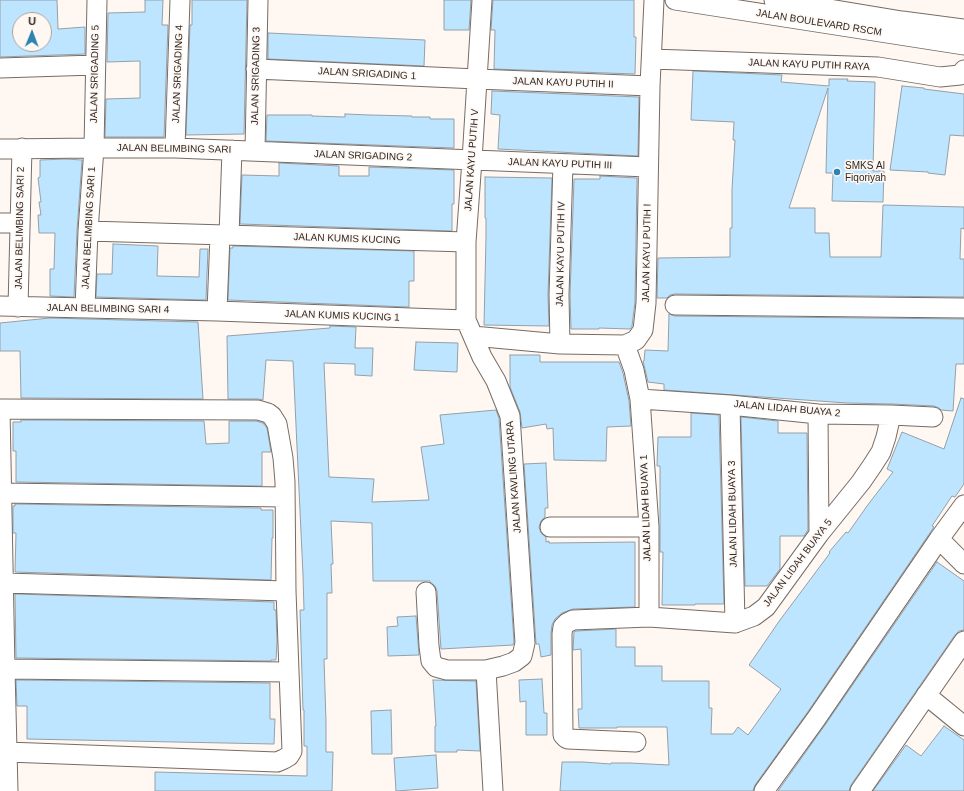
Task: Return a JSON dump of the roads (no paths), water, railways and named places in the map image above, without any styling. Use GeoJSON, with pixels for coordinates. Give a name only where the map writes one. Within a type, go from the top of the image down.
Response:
{"type":"FeatureCollection","features":[{"type":"Feature","properties":{"kind":"street","name":"JALAN SRIGADING 5"},"geometry":{"type":"LineString","coordinates":[[94,148],[97,0]]}},
{"type":"Feature","properties":{"kind":"street","name":"JALAN SRIGADING 4"},"geometry":{"type":"LineString","coordinates":[[175,148],[180,0]]}},
{"type":"Feature","properties":{"kind":"street","name":"JALAN SRIGADING 3"},"geometry":{"type":"LineString","coordinates":[[255,151],[258,0]]}},
{"type":"Feature","properties":{"kind":"street","name":"JALAN KAYU PUTIH V"},"geometry":{"type":"LineString","coordinates":[[470,328],[466,242],[482,0]]}},
{"type":"Feature","properties":{"kind":"street","name":"JALAN KAYU PUTIH I"},"geometry":{"type":"LineString","coordinates":[[625,344],[636,340],[643,330],[646,303],[650,86],[654,0]]}},
{"type":"Feature","properties":{"kind":"street","name":"JALAN BOULEVARD RSCM"},"geometry":{"type":"LineString","coordinates":[[674,0],[901,28],[964,29]]}},
{"type":"Feature","properties":{"kind":"street","name":"JALAN BOULEVARD RSCM"},"geometry":{"type":"LineString","coordinates":[[774,0],[901,28],[964,45]]}},
{"type":"Feature","properties":{"kind":"street","name":"JALAN KAYU PUTIH RAYA"},"geometry":{"type":"LineString","coordinates":[[652,59],[878,67],[940,77],[960,75],[964,70]]}},
{"type":"Feature","properties":{"kind":"street"},"geometry":{"type":"LineString","coordinates":[[0,68],[95,65]]}},
{"type":"Feature","properties":{"kind":"street","name":"JALAN SRIGADING 1"},"geometry":{"type":"LineString","coordinates":[[256,69],[477,79]]}},
{"type":"Feature","properties":{"kind":"street","name":"JALAN KAYU PUTIH II"},"geometry":{"type":"LineString","coordinates":[[477,79],[650,86]]}},
{"type":"Feature","properties":{"kind":"street","name":"JALAN BELIMBING SARI 2"},"geometry":{"type":"LineString","coordinates":[[9,307],[20,223],[22,148]]}},
{"type":"Feature","properties":{"kind":"street","name":"JALAN BELIMBING SARI 1"},"geometry":{"type":"LineString","coordinates":[[85,308],[88,231],[94,148]]}},
{"type":"Feature","properties":{"kind":"street","name":"JALAN BELIMBING SARI"},"geometry":{"type":"LineString","coordinates":[[0,149],[175,148],[255,151]]}},
{"type":"Feature","properties":{"kind":"street"},"geometry":{"type":"LineString","coordinates":[[217,311],[232,150]]}},
{"type":"Feature","properties":{"kind":"street","name":"JALAN SRIGADING 2"},"geometry":{"type":"LineString","coordinates":[[255,151],[472,160]]}},
{"type":"Feature","properties":{"kind":"street","name":"JALAN KAYU PUTIH III"},"geometry":{"type":"LineString","coordinates":[[472,160],[648,167]]}},
{"type":"Feature","properties":{"kind":"street","name":"JALAN KAYU PUTIH IV"},"geometry":{"type":"LineString","coordinates":[[560,344],[559,294],[563,164]]}},
{"type":"Feature","properties":{"kind":"street"},"geometry":{"type":"LineString","coordinates":[[0,223],[20,223]]}},
{"type":"Feature","properties":{"kind":"street","name":"JALAN KUMIS KUCING"},"geometry":{"type":"LineString","coordinates":[[88,231],[466,242]]}},
{"type":"Feature","properties":{"kind":"street"},"geometry":{"type":"LineString","coordinates":[[675,305],[964,308]]}},
{"type":"Feature","properties":{"kind":"street","name":"JALAN BELIMBING SARI 4"},"geometry":{"type":"LineString","coordinates":[[9,307],[217,311]]}},
{"type":"Feature","properties":{"kind":"street","name":"JALAN KUMIS KUCING 1"},"geometry":{"type":"LineString","coordinates":[[217,311],[470,328]]}},
{"type":"Feature","properties":{"kind":"street"},"geometry":{"type":"LineString","coordinates":[[470,328],[560,344],[625,344]]}},
{"type":"Feature","properties":{"kind":"street","name":"JALAN KAVLING UTARA"},"geometry":{"type":"LineString","coordinates":[[470,328],[482,357],[496,381],[510,416],[525,643],[522,656],[514,662],[486,670]]}},
{"type":"Feature","properties":{"kind":"street","name":"JALAN LIDAH BUAYA 1"},"geometry":{"type":"LineString","coordinates":[[625,344],[634,370],[640,399],[649,527],[649,617]]}},
{"type":"Feature","properties":{"kind":"street","name":"JALAN LIDAH BUAYA 2"},"geometry":{"type":"LineString","coordinates":[[640,399],[730,405],[818,414],[933,417]]}},
{"type":"Feature","properties":{"kind":"street","name":"JALAN LIDAH BUAYA 3"},"geometry":{"type":"LineString","coordinates":[[730,405],[735,623]]}},
{"type":"Feature","properties":{"kind":"street"},"geometry":{"type":"LineString","coordinates":[[7,752],[277,762],[290,756],[292,751],[288,672],[284,497],[285,482],[283,458],[277,424],[272,416],[264,411],[258,410],[0,409],[5,669],[7,752],[8,791]]}},
{"type":"Feature","properties":{"kind":"street"},"geometry":{"type":"LineString","coordinates":[[818,414],[819,534]]}},
{"type":"Feature","properties":{"kind":"street","name":"JALAN LIDAH BUAYA 5"},"geometry":{"type":"LineString","coordinates":[[636,742],[568,739],[563,735],[563,627],[573,620],[649,617],[735,623],[754,616],[766,607],[819,534],[861,482],[881,452],[886,437],[890,415]]}},
{"type":"Feature","properties":{"kind":"street"},"geometry":{"type":"LineString","coordinates":[[2,493],[284,497]]}},
{"type":"Feature","properties":{"kind":"street"},"geometry":{"type":"LineString","coordinates":[[764,791],[816,719],[964,504]]}},
{"type":"Feature","properties":{"kind":"street"},"geometry":{"type":"LineString","coordinates":[[550,527],[649,527]]}},
{"type":"Feature","properties":{"kind":"street"},"geometry":{"type":"LineString","coordinates":[[939,539],[964,564]]}},
{"type":"Feature","properties":{"kind":"street"},"geometry":{"type":"LineString","coordinates":[[4,583],[286,590]]}},
{"type":"Feature","properties":{"kind":"street"},"geometry":{"type":"LineString","coordinates":[[426,592],[429,646],[431,661],[436,668],[447,670],[486,670],[493,791]]}},
{"type":"Feature","properties":{"kind":"street"},"geometry":{"type":"LineString","coordinates":[[860,791],[964,641]]}},
{"type":"Feature","properties":{"kind":"street"},"geometry":{"type":"LineString","coordinates":[[5,669],[288,672]]}},
{"type":"Feature","properties":{"kind":"street"},"geometry":{"type":"LineString","coordinates":[[926,695],[964,726]]}},
{"type":"Feature","properties":{"kind":"place","name":"SMKS Al Fiqoriyah"},"geometry":{"type":"Point","coordinates":[837,172]}}]}
